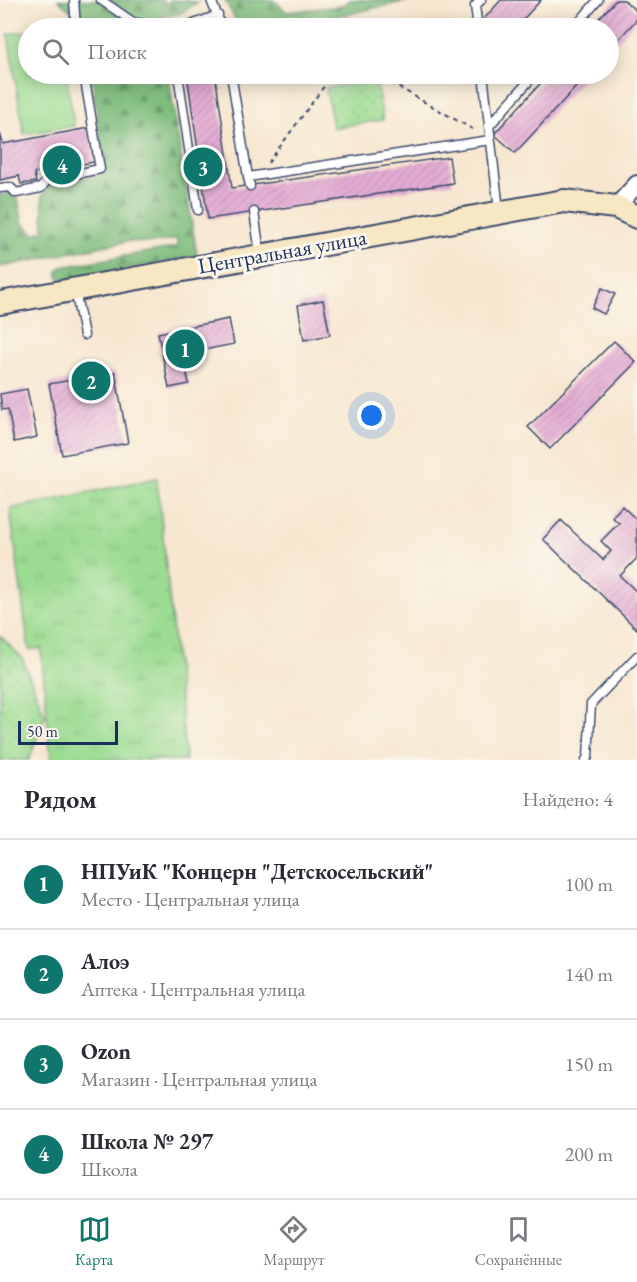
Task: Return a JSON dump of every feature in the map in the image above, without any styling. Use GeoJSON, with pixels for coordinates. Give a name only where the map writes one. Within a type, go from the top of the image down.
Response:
{"type":"FeatureCollection","features":[{"type":"Feature","properties":{"kind":"street"},"geometry":{"type":"LineString","coordinates":[[616,207],[637,184]]}},
{"type":"Feature","properties":{"kind":"street","name":"Центральная улица"},"geometry":{"type":"LineString","coordinates":[[0,303],[564,201],[616,207],[637,217]]}},
{"type":"Feature","properties":{"kind":"lane"},"geometry":{"type":"LineString","coordinates":[[74,0],[75,18]]}},
{"type":"Feature","properties":{"kind":"lane"},"geometry":{"type":"LineString","coordinates":[[101,0],[127,18]]}},
{"type":"Feature","properties":{"kind":"lane"},"geometry":{"type":"LineString","coordinates":[[211,0],[219,18]]}},
{"type":"Feature","properties":{"kind":"lane"},"geometry":{"type":"LineString","coordinates":[[477,18],[475,6],[481,0]]}},
{"type":"Feature","properties":{"kind":"lane"},"geometry":{"type":"LineString","coordinates":[[583,18],[598,0]]}},
{"type":"Feature","properties":{"kind":"lane"},"geometry":{"type":"LineString","coordinates":[[210,18],[218,15]]}},
{"type":"Feature","properties":{"kind":"lane"},"geometry":{"type":"LineString","coordinates":[[0,188],[10,187],[16,193],[41,188],[47,180],[100,169],[86,84]]}},
{"type":"Feature","properties":{"kind":"lane"},"geometry":{"type":"LineString","coordinates":[[179,84],[198,210]]}},
{"type":"Feature","properties":{"kind":"lane"},"geometry":{"type":"LineString","coordinates":[[232,84],[249,181],[260,175],[490,140]]}},
{"type":"Feature","properties":{"kind":"lane"},"geometry":{"type":"LineString","coordinates":[[484,84],[499,212]]}},
{"type":"Feature","properties":{"kind":"lane"},"geometry":{"type":"LineString","coordinates":[[489,126],[526,84]]}},
{"type":"Feature","properties":{"kind":"lane"},"geometry":{"type":"LineString","coordinates":[[254,212],[261,255]]}},
{"type":"Feature","properties":{"kind":"lane"},"geometry":{"type":"LineString","coordinates":[[75,289],[84,334]]}},
{"type":"Feature","properties":{"kind":"lane"},"geometry":{"type":"LineString","coordinates":[[586,760],[591,704],[637,656]]}},
{"type":"Feature","properties":{"kind":"path"},"geometry":{"type":"LineString","coordinates":[[260,175],[326,84]]}},
{"type":"Feature","properties":{"kind":"path"},"geometry":{"type":"LineString","coordinates":[[392,84],[490,140]]}},
{"type":"Feature","properties":{"kind":"green space"},"geometry":{"type":"Polygon","coordinates":[[[58,0],[162,0],[166,4],[171,0],[198,2],[181,13],[160,18],[79,18],[58,0]]]}},
{"type":"Feature","properties":{"kind":"green space"},"geometry":{"type":"Polygon","coordinates":[[[225,0],[273,0],[287,12],[341,6],[350,0],[412,0],[330,18],[235,18],[225,0]]]}},
{"type":"Feature","properties":{"kind":"green space"},"geometry":{"type":"Polygon","coordinates":[[[18,32],[18,84],[68,84],[74,126],[24,134],[8,34],[18,32]]]}},
{"type":"Feature","properties":{"kind":"green space"},"geometry":{"type":"Polygon","coordinates":[[[92,84],[170,84],[197,256],[64,280],[58,277],[58,270],[61,267],[178,247],[177,239],[151,243],[128,241],[0,267],[0,195],[8,193],[18,199],[23,224],[35,234],[44,230],[42,196],[50,185],[102,174],[105,170],[92,84]]]}},
{"type":"Feature","properties":{"kind":"green space"},"geometry":{"type":"Polygon","coordinates":[[[351,84],[377,84],[383,120],[333,128],[326,88],[351,84]]]}},
{"type":"Feature","properties":{"kind":"green space"},"geometry":{"type":"Polygon","coordinates":[[[157,478],[186,760],[51,760],[41,648],[29,650],[10,509],[157,478]]]}},
{"type":"Feature","properties":{"kind":"green space"},"geometry":{"type":"Polygon","coordinates":[[[0,636],[22,658],[45,715],[29,760],[0,760],[0,636]]]}},
{"type":"Feature","properties":{"kind":"building"},"geometry":{"type":"Polygon","coordinates":[[[501,0],[541,0],[524,18],[485,18],[501,0]]]}},
{"type":"Feature","properties":{"kind":"building"},"geometry":{"type":"Polygon","coordinates":[[[616,0],[624,0],[637,12],[637,19],[619,39],[619,18],[599,18],[616,0]]]}},
{"type":"Feature","properties":{"kind":"building"},"geometry":{"type":"Polygon","coordinates":[[[188,84],[216,84],[232,188],[449,157],[453,183],[208,219],[188,84]]]}},
{"type":"Feature","properties":{"kind":"building"},"geometry":{"type":"Polygon","coordinates":[[[540,84],[579,84],[515,153],[494,134],[540,84]]]}},
{"type":"Feature","properties":{"kind":"building"},"geometry":{"type":"Polygon","coordinates":[[[89,128],[94,162],[34,173],[36,182],[21,184],[19,176],[0,180],[0,133],[3,144],[89,128]]]}},
{"type":"Feature","properties":{"kind":"building"},"geometry":{"type":"Polygon","coordinates":[[[602,288],[615,294],[604,314],[592,308],[602,288]]]}},
{"type":"Feature","properties":{"kind":"building"},"geometry":{"type":"Polygon","coordinates":[[[323,300],[330,335],[304,340],[298,305],[323,300]]]}},
{"type":"Feature","properties":{"kind":"building"},"geometry":{"type":"Polygon","coordinates":[[[229,319],[234,344],[183,354],[189,384],[169,388],[158,333],[229,319]]]}},
{"type":"Feature","properties":{"kind":"building"},"geometry":{"type":"Polygon","coordinates":[[[614,341],[636,362],[550,449],[528,427],[614,341]]]}},
{"type":"Feature","properties":{"kind":"building"},"geometry":{"type":"Polygon","coordinates":[[[115,372],[128,443],[62,455],[49,384],[115,372]]]}},
{"type":"Feature","properties":{"kind":"building"},"geometry":{"type":"Polygon","coordinates":[[[27,389],[37,437],[14,442],[8,409],[2,410],[0,394],[27,389]]]}},
{"type":"Feature","properties":{"kind":"building"},"geometry":{"type":"Polygon","coordinates":[[[622,506],[637,520],[637,558],[620,576],[637,592],[637,629],[543,539],[561,520],[603,560],[611,551],[601,541],[619,523],[612,517],[622,506]]]}},
{"type":"Feature","properties":{"kind":"place","name":"Школа № 297"},"geometry":{"type":"Point","coordinates":[62,165]}},
{"type":"Feature","properties":{"kind":"place","name":"Ozon"},"geometry":{"type":"Point","coordinates":[203,167]}},
{"type":"Feature","properties":{"kind":"place","name":"НПУиК \"Концерн \"Детскосельский\""},"geometry":{"type":"Point","coordinates":[185,349]}},
{"type":"Feature","properties":{"kind":"place","name":"Алоэ"},"geometry":{"type":"Point","coordinates":[91,381]}}]}
